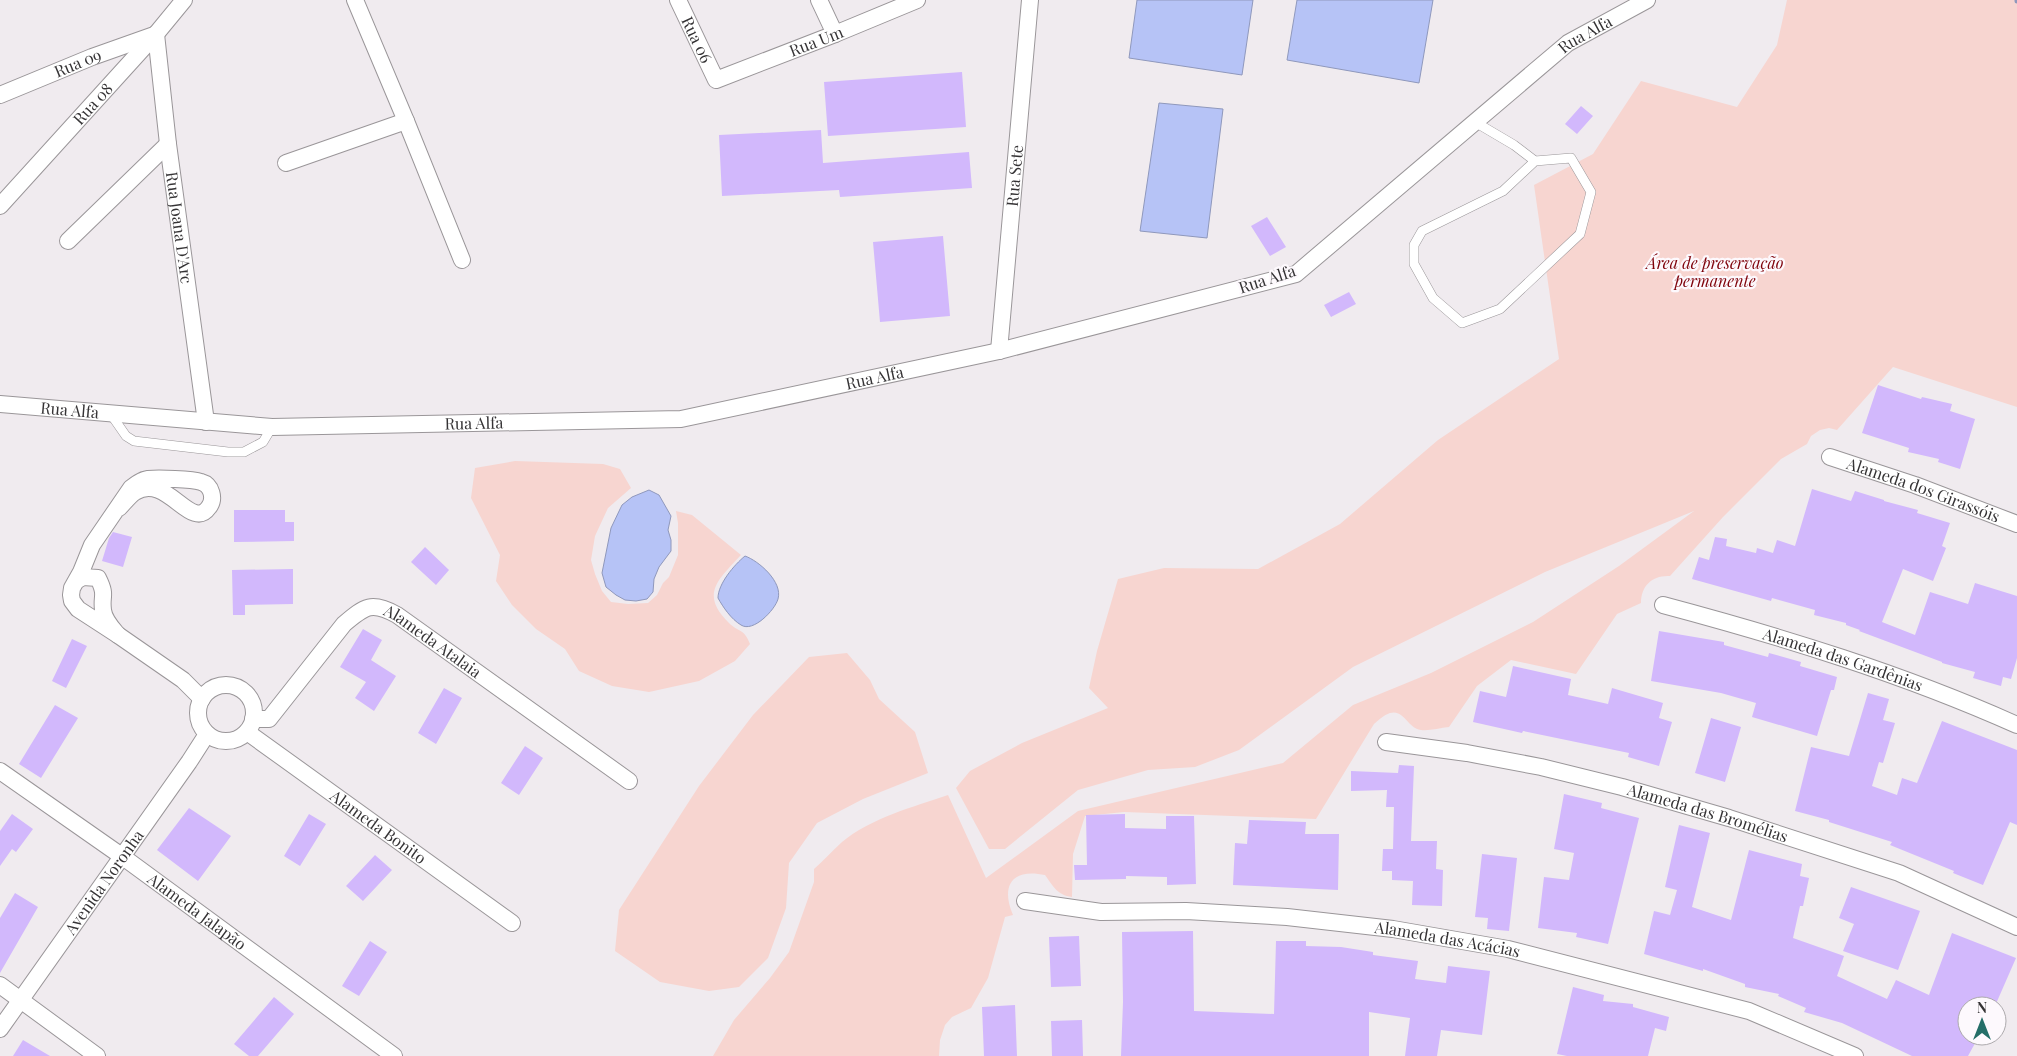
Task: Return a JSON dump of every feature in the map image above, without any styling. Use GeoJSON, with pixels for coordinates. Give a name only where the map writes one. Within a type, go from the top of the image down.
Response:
{"type":"FeatureCollection","features":[{"type":"Feature","properties":{"kind":"street","name":"Rua 08"},"geometry":{"type":"LineString","coordinates":[[0,206],[156,34],[184,0]]}},
{"type":"Feature","properties":{"kind":"street"},"geometry":{"type":"LineString","coordinates":[[355,0],[462,260]]}},
{"type":"Feature","properties":{"kind":"street","name":"Rua 06"},"geometry":{"type":"LineString","coordinates":[[678,0],[716,80]]}},
{"type":"Feature","properties":{"kind":"street"},"geometry":{"type":"LineString","coordinates":[[820,0],[836,34]]}},
{"type":"Feature","properties":{"kind":"street","name":"Rua Um"},"geometry":{"type":"LineString","coordinates":[[716,80],[836,34],[917,0]]}},
{"type":"Feature","properties":{"kind":"street","name":"Rua Sete"},"geometry":{"type":"LineString","coordinates":[[999,351],[1030,0]]}},
{"type":"Feature","properties":{"kind":"street","name":"Rua Alfa"},"geometry":{"type":"LineString","coordinates":[[0,404],[272,427],[681,419],[999,351],[1296,274],[1568,43],[1647,0]]}},
{"type":"Feature","properties":{"kind":"street","name":"Rua 09"},"geometry":{"type":"LineString","coordinates":[[0,95],[92,57],[156,34]]}},
{"type":"Feature","properties":{"kind":"street","name":"Rua Joana D'Arc"},"geometry":{"type":"LineString","coordinates":[[156,34],[168,144],[206,422]]}},
{"type":"Feature","properties":{"kind":"street"},"geometry":{"type":"LineString","coordinates":[[286,163],[406,121]]}},
{"type":"Feature","properties":{"kind":"street"},"geometry":{"type":"LineString","coordinates":[[68,241],[168,144]]}},
{"type":"Feature","properties":{"kind":"street","name":"Alameda dos Girassóis"},"geometry":{"type":"LineString","coordinates":[[1830,457],[1915,485],[2017,524]]}},
{"type":"Feature","properties":{"kind":"street"},"geometry":{"type":"LineString","coordinates":[[119,508],[136,491],[146,488],[157,489],[168,494],[191,513],[198,514],[210,507],[211,491],[202,482],[146,479],[137,482],[92,545],[72,588],[71,595],[72,601],[78,609],[183,680],[202,699]]}},
{"type":"Feature","properties":{"kind":"street"},"geometry":{"type":"LineString","coordinates":[[92,545],[92,563],[104,590],[103,611],[105,618],[118,635]]}},
{"type":"Feature","properties":{"kind":"street"},"geometry":{"type":"LineString","coordinates":[[76,581],[83,577],[98,578]]}},
{"type":"Feature","properties":{"kind":"street","name":"Alameda das Gardênias"},"geometry":{"type":"LineString","coordinates":[[1663,605],[1754,629],[1830,654],[1916,684],[2017,725]]}},
{"type":"Feature","properties":{"kind":"street","name":"Alameda Atalaia"},"geometry":{"type":"LineString","coordinates":[[250,725],[269,718],[344,624],[355,614],[369,607],[382,606],[405,620],[629,781]]}},
{"type":"Feature","properties":{"kind":"street"},"geometry":{"type":"LineString","coordinates":[[223,686],[240,689],[252,702],[250,725],[240,737],[232,740],[214,739],[201,727],[198,708],[202,699],[215,688],[223,686]]}},
{"type":"Feature","properties":{"kind":"street","name":"Alameda Bonito"},"geometry":{"type":"LineString","coordinates":[[250,725],[512,923]]}},
{"type":"Feature","properties":{"kind":"street","name":"Avenida Noronha"},"geometry":{"type":"LineString","coordinates":[[0,1029],[190,762],[207,734]]}},
{"type":"Feature","properties":{"kind":"street","name":"Alameda das Bromélias"},"geometry":{"type":"LineString","coordinates":[[1386,742],[1466,753],[1541,767],[1711,812],[1899,873],[2017,927]]}},
{"type":"Feature","properties":{"kind":"street","name":"Alameda Jalapão"},"geometry":{"type":"LineString","coordinates":[[0,771],[123,857],[394,1056]]}},
{"type":"Feature","properties":{"kind":"street","name":"Alameda das Acácias"},"geometry":{"type":"LineString","coordinates":[[1025,901],[1101,912],[1186,911],[1287,917],[1393,929],[1508,950],[1749,1011],[1855,1056]]}},
{"type":"Feature","properties":{"kind":"street"},"geometry":{"type":"LineString","coordinates":[[0,985],[97,1056]]}},
{"type":"Feature","properties":{"kind":"lane"},"geometry":{"type":"LineString","coordinates":[[1475,122],[1514,145],[1535,161],[1571,158],[1591,192],[1580,234],[1500,309],[1462,322],[1433,298],[1414,264],[1414,245],[1422,230],[1503,191],[1535,161]]}},
{"type":"Feature","properties":{"kind":"lane"},"geometry":{"type":"LineString","coordinates":[[110,414],[126,436],[134,441],[228,452],[244,452],[252,449],[263,442],[272,427]]}},
{"type":"Feature","properties":{"kind":"green space","name":"Área de preservação permanente"},"geometry":{"type":"Polygon","coordinates":[[[1787,0],[2017,0],[2017,407],[1893,367],[1837,430],[1829,428],[1820,430],[1811,436],[1807,444],[1781,459],[1723,517],[1670,576],[1658,577],[1649,583],[1643,591],[1641,603],[1617,614],[1576,674],[1511,660],[1477,686],[1449,727],[1421,730],[1415,728],[1402,715],[1397,713],[1384,716],[1374,724],[1316,819],[1124,812],[1085,816],[1073,854],[1072,897],[1059,892],[1045,875],[1025,874],[1012,881],[1008,895],[1013,915],[1005,917],[988,978],[971,1008],[952,1017],[945,1025],[940,1040],[939,1056],[713,1056],[734,1020],[770,978],[789,952],[814,882],[814,869],[842,842],[866,826],[893,814],[948,795],[986,878],[1078,811],[1283,763],[1353,705],[1431,673],[1533,622],[1619,566],[1694,511],[1545,572],[1353,667],[1239,750],[1195,767],[1148,770],[1078,790],[1005,849],[989,849],[956,788],[970,771],[1022,743],[1108,708],[1089,688],[1097,651],[1118,579],[1164,568],[1258,569],[1340,524],[1438,440],[1559,359],[1534,185],[1593,154],[1641,81],[1737,107],[1777,45],[1787,0]]]}},
{"type":"Feature","properties":{"kind":"green space"},"geometry":{"type":"Polygon","coordinates":[[[515,461],[603,464],[620,469],[631,488],[608,508],[595,536],[591,560],[602,591],[611,602],[628,604],[648,603],[657,595],[663,583],[669,577],[678,555],[676,511],[692,515],[741,555],[720,579],[714,595],[715,604],[720,613],[729,623],[743,633],[750,644],[735,661],[699,681],[649,692],[612,686],[579,671],[565,649],[536,629],[512,605],[496,581],[500,555],[471,498],[475,468],[515,461]]]}},
{"type":"Feature","properties":{"kind":"green space"},"geometry":{"type":"Polygon","coordinates":[[[847,653],[870,680],[879,699],[915,732],[928,773],[863,799],[817,823],[789,863],[786,908],[768,958],[739,987],[709,991],[660,982],[615,951],[619,910],[699,786],[753,715],[809,657],[847,653]]]}},
{"type":"Feature","properties":{"kind":"water"},"geometry":{"type":"Polygon","coordinates":[[[1137,0],[1253,0],[1242,75],[1129,58],[1137,0]]]}},
{"type":"Feature","properties":{"kind":"water"},"geometry":{"type":"Polygon","coordinates":[[[1297,0],[1433,0],[1419,83],[1287,60],[1297,0]]]}},
{"type":"Feature","properties":{"kind":"water"},"geometry":{"type":"Polygon","coordinates":[[[1159,103],[1223,109],[1207,238],[1140,231],[1159,103]]]}},
{"type":"Feature","properties":{"kind":"water"},"geometry":{"type":"Polygon","coordinates":[[[649,490],[659,495],[671,516],[668,530],[671,540],[671,551],[659,567],[654,579],[653,592],[647,599],[625,600],[606,587],[602,573],[611,528],[622,505],[632,497],[649,490]]]}},
{"type":"Feature","properties":{"kind":"water"},"geometry":{"type":"Polygon","coordinates":[[[745,556],[757,562],[769,573],[779,592],[773,609],[757,623],[746,627],[731,616],[718,598],[727,575],[745,556]]]}},
{"type":"Feature","properties":{"kind":"building"},"geometry":{"type":"Polygon","coordinates":[[[962,72],[966,127],[828,136],[824,82],[962,72]]]}},
{"type":"Feature","properties":{"kind":"building"},"geometry":{"type":"Polygon","coordinates":[[[1581,106],[1593,116],[1577,134],[1565,124],[1581,106]]]}},
{"type":"Feature","properties":{"kind":"building"},"geometry":{"type":"Polygon","coordinates":[[[821,130],[823,163],[969,152],[972,188],[840,197],[839,190],[722,196],[719,135],[821,130]]]}},
{"type":"Feature","properties":{"kind":"building"},"geometry":{"type":"Polygon","coordinates":[[[1267,217],[1286,247],[1270,256],[1251,226],[1267,217]]]}},
{"type":"Feature","properties":{"kind":"building"},"geometry":{"type":"Polygon","coordinates":[[[943,236],[950,316],[880,322],[873,242],[943,236]]]}},
{"type":"Feature","properties":{"kind":"building"},"geometry":{"type":"Polygon","coordinates":[[[1349,292],[1356,304],[1331,317],[1324,305],[1349,292]]]}},
{"type":"Feature","properties":{"kind":"building"},"geometry":{"type":"Polygon","coordinates":[[[1878,385],[1921,399],[1922,397],[1952,404],[1950,411],[1975,419],[1960,469],[1938,462],[1939,459],[1908,452],[1909,448],[1862,433],[1878,385]]]}},
{"type":"Feature","properties":{"kind":"building"},"geometry":{"type":"Polygon","coordinates":[[[1812,489],[1851,501],[1855,491],[1918,510],[1917,513],[1950,523],[1942,546],[1946,548],[1933,581],[1903,569],[1882,622],[1915,635],[1930,592],[1968,604],[1975,583],[2017,596],[2017,658],[2011,679],[2003,677],[2001,686],[1973,678],[1975,672],[1942,663],[1859,631],[1846,625],[1846,623],[1814,615],[1815,610],[1772,598],[1771,601],[1692,579],[1699,557],[1709,560],[1715,537],[1727,539],[1726,546],[1756,553],[1757,548],[1773,553],[1777,540],[1795,546],[1812,489]]]}},
{"type":"Feature","properties":{"kind":"building"},"geometry":{"type":"Polygon","coordinates":[[[234,510],[285,510],[285,522],[294,522],[294,541],[234,542],[234,510]]]}},
{"type":"Feature","properties":{"kind":"building"},"geometry":{"type":"Polygon","coordinates":[[[113,532],[132,537],[123,567],[102,561],[109,538],[113,532]]]}},
{"type":"Feature","properties":{"kind":"building"},"geometry":{"type":"Polygon","coordinates":[[[425,547],[449,570],[436,585],[411,562],[425,547]]]}},
{"type":"Feature","properties":{"kind":"building"},"geometry":{"type":"Polygon","coordinates":[[[293,569],[293,604],[245,605],[245,615],[233,615],[232,570],[293,569]]]}},
{"type":"Feature","properties":{"kind":"building"},"geometry":{"type":"Polygon","coordinates":[[[363,629],[382,640],[371,660],[396,676],[374,711],[355,698],[366,682],[340,667],[363,629]]]}},
{"type":"Feature","properties":{"kind":"building"},"geometry":{"type":"Polygon","coordinates":[[[1659,631],[1724,642],[1724,645],[1768,657],[1769,653],[1801,662],[1800,666],[1837,677],[1834,690],[1831,690],[1817,736],[1752,717],[1756,703],[1721,693],[1651,681],[1659,631]]]}},
{"type":"Feature","properties":{"kind":"building"},"geometry":{"type":"Polygon","coordinates":[[[72,639],[87,646],[66,688],[52,681],[72,639]]]}},
{"type":"Feature","properties":{"kind":"building"},"geometry":{"type":"Polygon","coordinates":[[[1513,666],[1571,679],[1568,695],[1608,704],[1612,688],[1663,703],[1659,718],[1672,722],[1659,766],[1628,757],[1629,753],[1473,722],[1480,691],[1506,697],[1513,666]]]}},
{"type":"Feature","properties":{"kind":"building"},"geometry":{"type":"Polygon","coordinates":[[[444,688],[462,698],[436,744],[418,733],[444,688]]]}},
{"type":"Feature","properties":{"kind":"building"},"geometry":{"type":"Polygon","coordinates":[[[1868,693],[1889,699],[1883,720],[1895,723],[1883,763],[1879,762],[1872,786],[1897,795],[1902,778],[1917,783],[1942,721],[2017,750],[2017,825],[2010,822],[1983,885],[1890,845],[1892,842],[1829,822],[1829,820],[1795,811],[1811,747],[1849,756],[1868,693]]]}},
{"type":"Feature","properties":{"kind":"building"},"geometry":{"type":"Polygon","coordinates":[[[55,705],[78,718],[41,778],[19,764],[55,705]]]}},
{"type":"Feature","properties":{"kind":"building"},"geometry":{"type":"Polygon","coordinates":[[[1711,718],[1741,727],[1725,782],[1695,773],[1711,718]]]}},
{"type":"Feature","properties":{"kind":"building"},"geometry":{"type":"Polygon","coordinates":[[[525,746],[543,758],[519,795],[501,783],[525,746]]]}},
{"type":"Feature","properties":{"kind":"building"},"geometry":{"type":"Polygon","coordinates":[[[1399,765],[1414,766],[1411,841],[1437,841],[1436,869],[1443,870],[1442,906],[1412,905],[1413,881],[1392,880],[1392,871],[1382,871],[1383,849],[1393,849],[1394,807],[1386,807],[1387,790],[1351,791],[1351,771],[1398,773],[1399,765]]]}},
{"type":"Feature","properties":{"kind":"building"},"geometry":{"type":"Polygon","coordinates":[[[1564,794],[1602,803],[1601,808],[1639,818],[1608,944],[1576,937],[1577,933],[1538,928],[1544,877],[1569,880],[1574,853],[1554,849],[1564,794]]]}},
{"type":"Feature","properties":{"kind":"building"},"geometry":{"type":"Polygon","coordinates":[[[189,808],[231,836],[198,881],[157,850],[189,808]]]}},
{"type":"Feature","properties":{"kind":"building"},"geometry":{"type":"Polygon","coordinates":[[[12,814],[33,829],[16,852],[12,849],[0,866],[0,831],[12,814]]]}},
{"type":"Feature","properties":{"kind":"building"},"geometry":{"type":"Polygon","coordinates":[[[309,814],[326,824],[300,866],[284,856],[309,814]]]}},
{"type":"Feature","properties":{"kind":"building"},"geometry":{"type":"Polygon","coordinates":[[[1125,814],[1125,828],[1166,829],[1166,816],[1194,816],[1196,884],[1167,885],[1167,877],[1126,876],[1126,879],[1075,880],[1074,865],[1087,865],[1086,815],[1125,814]]]}},
{"type":"Feature","properties":{"kind":"building"},"geometry":{"type":"Polygon","coordinates":[[[1249,820],[1306,822],[1305,834],[1339,834],[1338,890],[1233,885],[1235,843],[1247,844],[1249,820]]]}},
{"type":"Feature","properties":{"kind":"building"},"geometry":{"type":"Polygon","coordinates":[[[1679,825],[1710,833],[1692,907],[1731,920],[1749,850],[1802,864],[1800,876],[1809,878],[1793,938],[1844,956],[1837,976],[1887,999],[1896,980],[1929,995],[1952,933],[2016,958],[1999,996],[1957,996],[1957,1046],[1974,1046],[1968,1056],[1912,1056],[1842,1023],[1804,1012],[1806,1008],[1778,996],[1779,994],[1745,987],[1745,984],[1703,969],[1703,971],[1644,954],[1654,911],[1670,915],[1677,890],[1665,887],[1679,825]]]}},
{"type":"Feature","properties":{"kind":"building"},"geometry":{"type":"Polygon","coordinates":[[[1482,854],[1517,858],[1509,931],[1487,929],[1488,918],[1475,917],[1482,854]]]}},
{"type":"Feature","properties":{"kind":"building"},"geometry":{"type":"Polygon","coordinates":[[[375,855],[392,870],[363,901],[346,886],[375,855]]]}},
{"type":"Feature","properties":{"kind":"building"},"geometry":{"type":"Polygon","coordinates":[[[1851,887],[1920,911],[1898,970],[1843,951],[1854,924],[1839,918],[1851,887]]]}},
{"type":"Feature","properties":{"kind":"building"},"geometry":{"type":"Polygon","coordinates":[[[15,893],[38,907],[0,973],[0,918],[15,893]]]}},
{"type":"Feature","properties":{"kind":"building"},"geometry":{"type":"Polygon","coordinates":[[[1193,931],[1194,1011],[1274,1014],[1276,941],[1306,941],[1306,946],[1341,947],[1373,952],[1373,955],[1418,961],[1415,979],[1446,983],[1448,966],[1490,971],[1482,1035],[1441,1030],[1437,1056],[1405,1056],[1410,1018],[1369,1012],[1369,1056],[1121,1056],[1123,1002],[1122,932],[1193,931]]]}},
{"type":"Feature","properties":{"kind":"building"},"geometry":{"type":"Polygon","coordinates":[[[1079,936],[1081,986],[1051,987],[1049,937],[1079,936]]]}},
{"type":"Feature","properties":{"kind":"building"},"geometry":{"type":"Polygon","coordinates":[[[370,941],[387,952],[359,996],[342,986],[370,941]]]}},
{"type":"Feature","properties":{"kind":"building"},"geometry":{"type":"Polygon","coordinates":[[[1573,987],[1604,995],[1603,1001],[1633,1004],[1633,1007],[1669,1017],[1666,1031],[1655,1028],[1648,1056],[1567,1056],[1557,1054],[1573,987]]]}},
{"type":"Feature","properties":{"kind":"building"},"geometry":{"type":"Polygon","coordinates":[[[274,997],[294,1014],[258,1056],[249,1056],[234,1044],[274,997]]]}},
{"type":"Feature","properties":{"kind":"building"},"geometry":{"type":"Polygon","coordinates":[[[1015,1005],[1017,1056],[984,1056],[982,1007],[1015,1005]]]}},
{"type":"Feature","properties":{"kind":"building"},"geometry":{"type":"Polygon","coordinates":[[[1082,1020],[1083,1056],[1052,1056],[1051,1021],[1082,1020]]]}},
{"type":"Feature","properties":{"kind":"building"},"geometry":{"type":"Polygon","coordinates":[[[23,1040],[50,1056],[13,1056],[23,1040]]]}}]}
